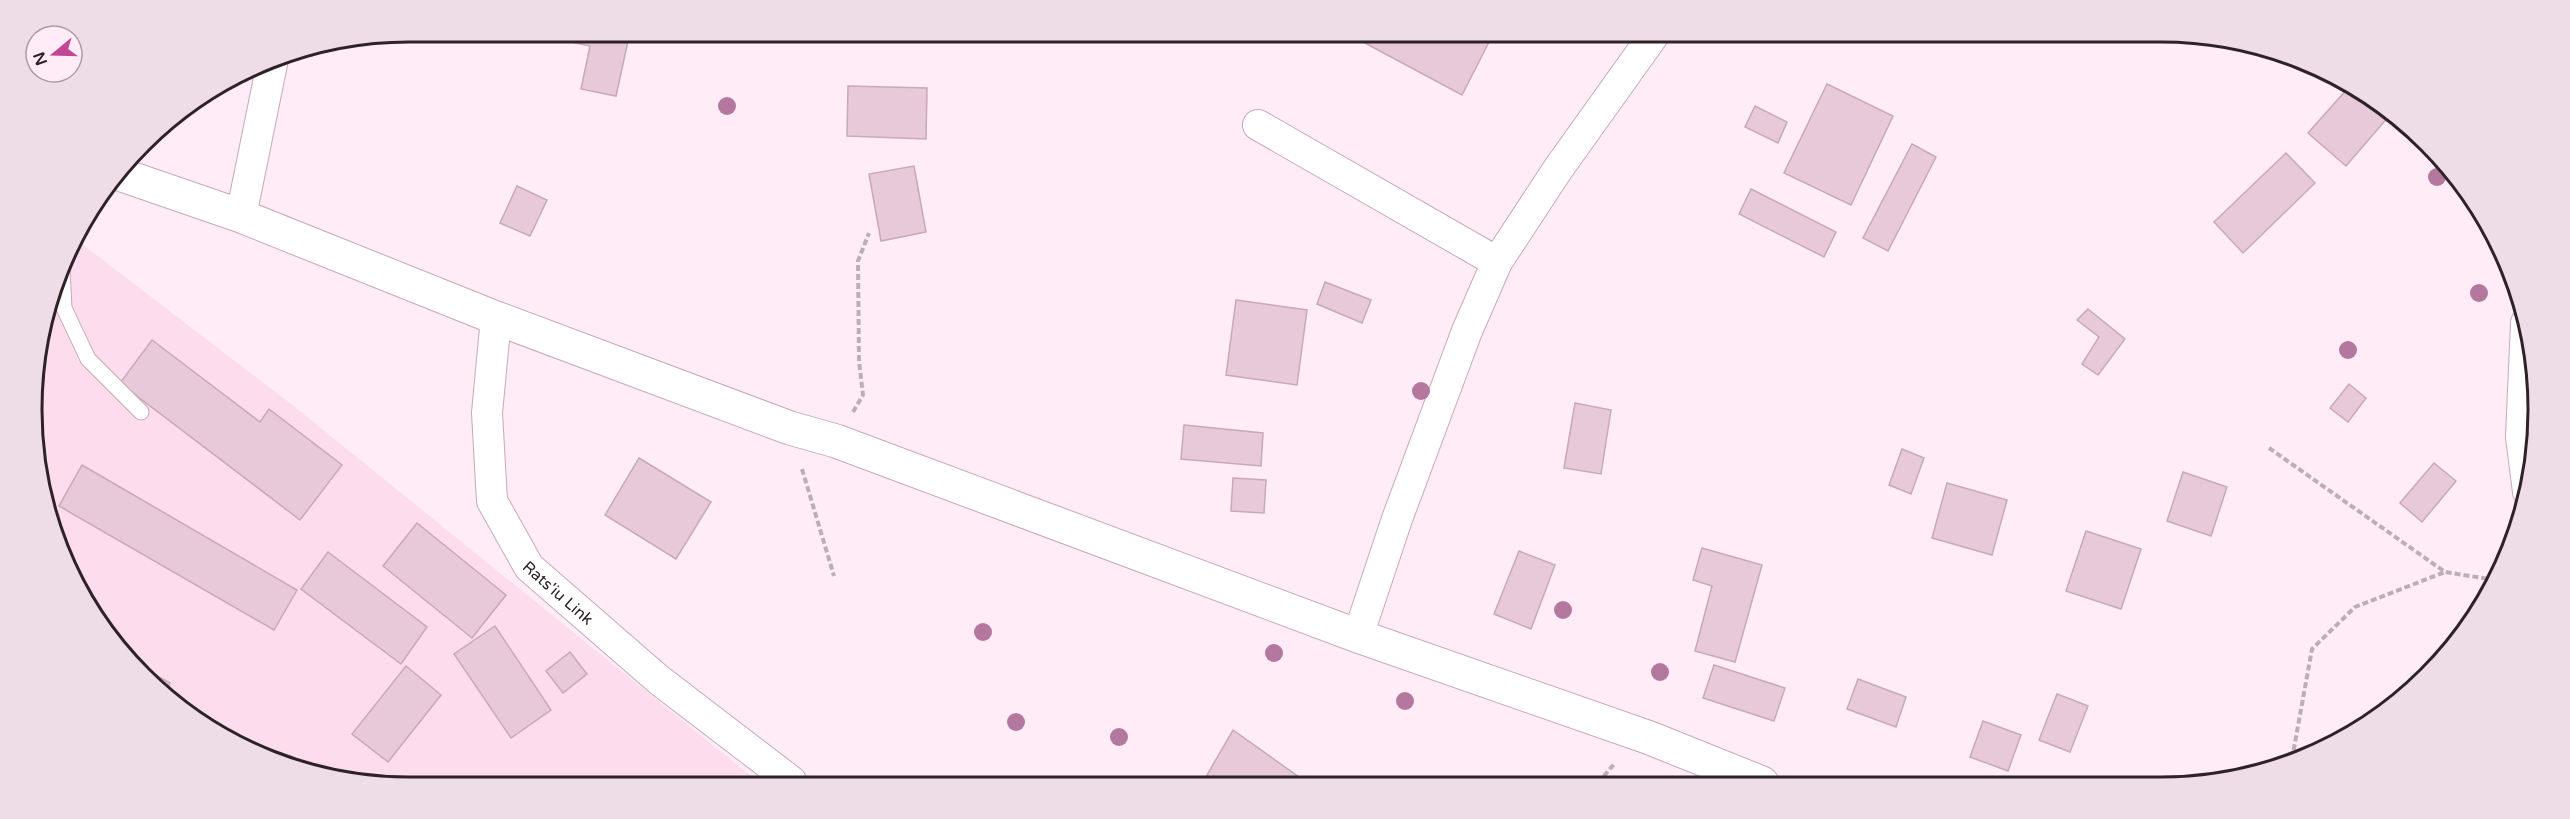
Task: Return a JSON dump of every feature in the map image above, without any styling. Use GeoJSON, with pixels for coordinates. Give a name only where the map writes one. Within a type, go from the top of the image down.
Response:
{"type":"FeatureCollection","features":[{"type":"Feature","properties":{"kind":"main road"},"geometry":{"type":"LineString","coordinates":[[126,176],[241,216],[496,318],[790,428],[836,441],[1358,636],[1650,738],[1747,777]]}},
{"type":"Feature","properties":{"kind":"street"},"geometry":{"type":"LineString","coordinates":[[1358,636],[1397,519],[1463,342],[1497,262],[1558,169],[1649,42]]}},
{"type":"Feature","properties":{"kind":"street"},"geometry":{"type":"LineString","coordinates":[[241,216],[271,69]]}},
{"type":"Feature","properties":{"kind":"street"},"geometry":{"type":"LineString","coordinates":[[1258,125],[1497,262]]}},
{"type":"Feature","properties":{"kind":"street","name":"Rats'iu Link"},"geometry":{"type":"LineString","coordinates":[[496,318],[487,413],[492,501],[529,567],[659,680],[786,777]]}},
{"type":"Feature","properties":{"kind":"street"},"geometry":{"type":"LineString","coordinates":[[2524,359],[2521,437],[2524,462]]}},
{"type":"Feature","properties":{"kind":"lane"},"geometry":{"type":"LineString","coordinates":[[63,288],[64,309],[88,359],[141,412]]}},
{"type":"Feature","properties":{"kind":"path"},"geometry":{"type":"LineString","coordinates":[[836,441],[863,395],[859,361],[858,261],[869,233]]}},
{"type":"Feature","properties":{"kind":"path"},"geometry":{"type":"LineString","coordinates":[[790,428],[834,576]]}},
{"type":"Feature","properties":{"kind":"path"},"geometry":{"type":"LineString","coordinates":[[2269,448],[2445,572],[2487,579]]}},
{"type":"Feature","properties":{"kind":"path"},"geometry":{"type":"LineString","coordinates":[[2293,752],[2312,649],[2355,607],[2445,572]]}},
{"type":"Feature","properties":{"kind":"shaded area"},"geometry":{"type":"Polygon","coordinates":[[[82,244],[291,404],[752,777],[410,777],[362,774],[314,764],[269,749],[226,728],[167,686],[133,652],[91,593],[70,550],[49,481],[42,410],[45,362],[62,291],[82,244]]]}},
{"type":"Feature","properties":{"kind":"building"},"geometry":{"type":"Polygon","coordinates":[[[571,42],[628,42],[616,96],[581,89],[590,46],[571,42]]]}},
{"type":"Feature","properties":{"kind":"building"},"geometry":{"type":"Polygon","coordinates":[[[1363,42],[1489,42],[1462,95],[1363,42]]]}},
{"type":"Feature","properties":{"kind":"building"},"geometry":{"type":"Polygon","coordinates":[[[1827,84],[1893,116],[1851,205],[1784,173],[1827,84]]]}},
{"type":"Feature","properties":{"kind":"building"},"geometry":{"type":"Polygon","coordinates":[[[848,86],[927,88],[926,139],[847,136],[848,86]]]}},
{"type":"Feature","properties":{"kind":"building"},"geometry":{"type":"Polygon","coordinates":[[[2345,92],[2386,120],[2346,166],[2308,133],[2345,92]]]}},
{"type":"Feature","properties":{"kind":"building"},"geometry":{"type":"Polygon","coordinates":[[[1755,106],[1787,122],[1778,143],[1745,127],[1755,106]]]}},
{"type":"Feature","properties":{"kind":"building"},"geometry":{"type":"Polygon","coordinates":[[[1912,144],[1936,157],[1888,251],[1863,238],[1912,144]]]}},
{"type":"Feature","properties":{"kind":"building"},"geometry":{"type":"Polygon","coordinates":[[[2286,153],[2315,183],[2243,253],[2214,222],[2286,153]]]}},
{"type":"Feature","properties":{"kind":"building"},"geometry":{"type":"Polygon","coordinates":[[[914,166],[926,232],[881,241],[869,174],[914,166]]]}},
{"type":"Feature","properties":{"kind":"building"},"geometry":{"type":"Polygon","coordinates":[[[517,186],[547,200],[530,236],[500,223],[517,186]]]}},
{"type":"Feature","properties":{"kind":"building"},"geometry":{"type":"Polygon","coordinates":[[[1751,189],[1836,232],[1824,257],[1739,214],[1751,189]]]}},
{"type":"Feature","properties":{"kind":"building"},"geometry":{"type":"Polygon","coordinates":[[[1325,282],[1371,300],[1362,323],[1317,304],[1325,282]]]}},
{"type":"Feature","properties":{"kind":"building"},"geometry":{"type":"Polygon","coordinates":[[[1236,300],[1307,310],[1297,385],[1226,375],[1236,300]]]}},
{"type":"Feature","properties":{"kind":"building"},"geometry":{"type":"Polygon","coordinates":[[[2088,309],[2125,339],[2098,375],[2082,364],[2099,337],[2077,320],[2088,309]]]}},
{"type":"Feature","properties":{"kind":"building"},"geometry":{"type":"Polygon","coordinates":[[[152,340],[260,422],[269,409],[342,465],[300,520],[120,383],[152,340]]]}},
{"type":"Feature","properties":{"kind":"building"},"geometry":{"type":"Polygon","coordinates":[[[2349,384],[2366,398],[2348,422],[2330,408],[2349,384]]]}},
{"type":"Feature","properties":{"kind":"building"},"geometry":{"type":"Polygon","coordinates":[[[1575,403],[1611,410],[1601,474],[1564,468],[1575,403]]]}},
{"type":"Feature","properties":{"kind":"building"},"geometry":{"type":"Polygon","coordinates":[[[1184,425],[1263,433],[1261,466],[1181,459],[1184,425]]]}},
{"type":"Feature","properties":{"kind":"building"},"geometry":{"type":"Polygon","coordinates":[[[1902,449],[1924,458],[1911,494],[1889,485],[1902,449]]]}},
{"type":"Feature","properties":{"kind":"building"},"geometry":{"type":"Polygon","coordinates":[[[639,458],[711,502],[676,559],[605,515],[639,458]]]}},
{"type":"Feature","properties":{"kind":"building"},"geometry":{"type":"Polygon","coordinates":[[[2434,463],[2456,481],[2422,522],[2400,503],[2434,463]]]}},
{"type":"Feature","properties":{"kind":"building"},"geometry":{"type":"Polygon","coordinates":[[[82,465],[297,590],[274,630],[59,506],[82,465]]]}},
{"type":"Feature","properties":{"kind":"building"},"geometry":{"type":"Polygon","coordinates":[[[2183,472],[2227,487],[2211,536],[2167,521],[2183,472]]]}},
{"type":"Feature","properties":{"kind":"building"},"geometry":{"type":"Polygon","coordinates":[[[1233,478],[1266,480],[1264,513],[1231,511],[1233,478]]]}},
{"type":"Feature","properties":{"kind":"building"},"geometry":{"type":"Polygon","coordinates":[[[1947,483],[2007,500],[1992,555],[1932,538],[1947,483]]]}},
{"type":"Feature","properties":{"kind":"building"},"geometry":{"type":"Polygon","coordinates":[[[417,523],[506,595],[472,638],[383,566],[417,523]]]}},
{"type":"Feature","properties":{"kind":"building"},"geometry":{"type":"Polygon","coordinates":[[[2086,531],[2141,549],[2121,609],[2066,591],[2086,531]]]}},
{"type":"Feature","properties":{"kind":"building"},"geometry":{"type":"Polygon","coordinates":[[[1702,548],[1762,565],[1735,662],[1695,651],[1712,586],[1693,580],[1702,548]]]}},
{"type":"Feature","properties":{"kind":"building"},"geometry":{"type":"Polygon","coordinates":[[[1519,551],[1555,565],[1531,629],[1494,614],[1519,551]]]}},
{"type":"Feature","properties":{"kind":"building"},"geometry":{"type":"Polygon","coordinates":[[[328,552],[427,627],[401,664],[301,589],[328,552]]]}},
{"type":"Feature","properties":{"kind":"building"},"geometry":{"type":"Polygon","coordinates":[[[495,626],[551,710],[511,738],[454,654],[495,626]]]}},
{"type":"Feature","properties":{"kind":"building"},"geometry":{"type":"Polygon","coordinates":[[[570,652],[587,674],[563,693],[546,671],[570,652]]]}},
{"type":"Feature","properties":{"kind":"building"},"geometry":{"type":"Polygon","coordinates":[[[1714,665],[1785,688],[1774,721],[1703,698],[1714,665]]]}},
{"type":"Feature","properties":{"kind":"building"},"geometry":{"type":"Polygon","coordinates":[[[406,666],[441,695],[388,762],[352,734],[406,666]]]}},
{"type":"Feature","properties":{"kind":"building"},"geometry":{"type":"Polygon","coordinates":[[[156,675],[170,683],[168,687],[156,675]]]}},
{"type":"Feature","properties":{"kind":"building"},"geometry":{"type":"Polygon","coordinates":[[[1858,679],[1906,697],[1896,727],[1847,709],[1858,679]]]}},
{"type":"Feature","properties":{"kind":"building"},"geometry":{"type":"Polygon","coordinates":[[[2057,694],[2088,706],[2070,752],[2039,740],[2057,694]]]}},
{"type":"Feature","properties":{"kind":"building"},"geometry":{"type":"Polygon","coordinates":[[[1983,721],[2021,735],[2008,771],[1970,757],[1983,721]]]}},
{"type":"Feature","properties":{"kind":"building"},"geometry":{"type":"Polygon","coordinates":[[[1233,730],[1299,777],[1209,777],[1207,775],[1233,730]]]}}]}
